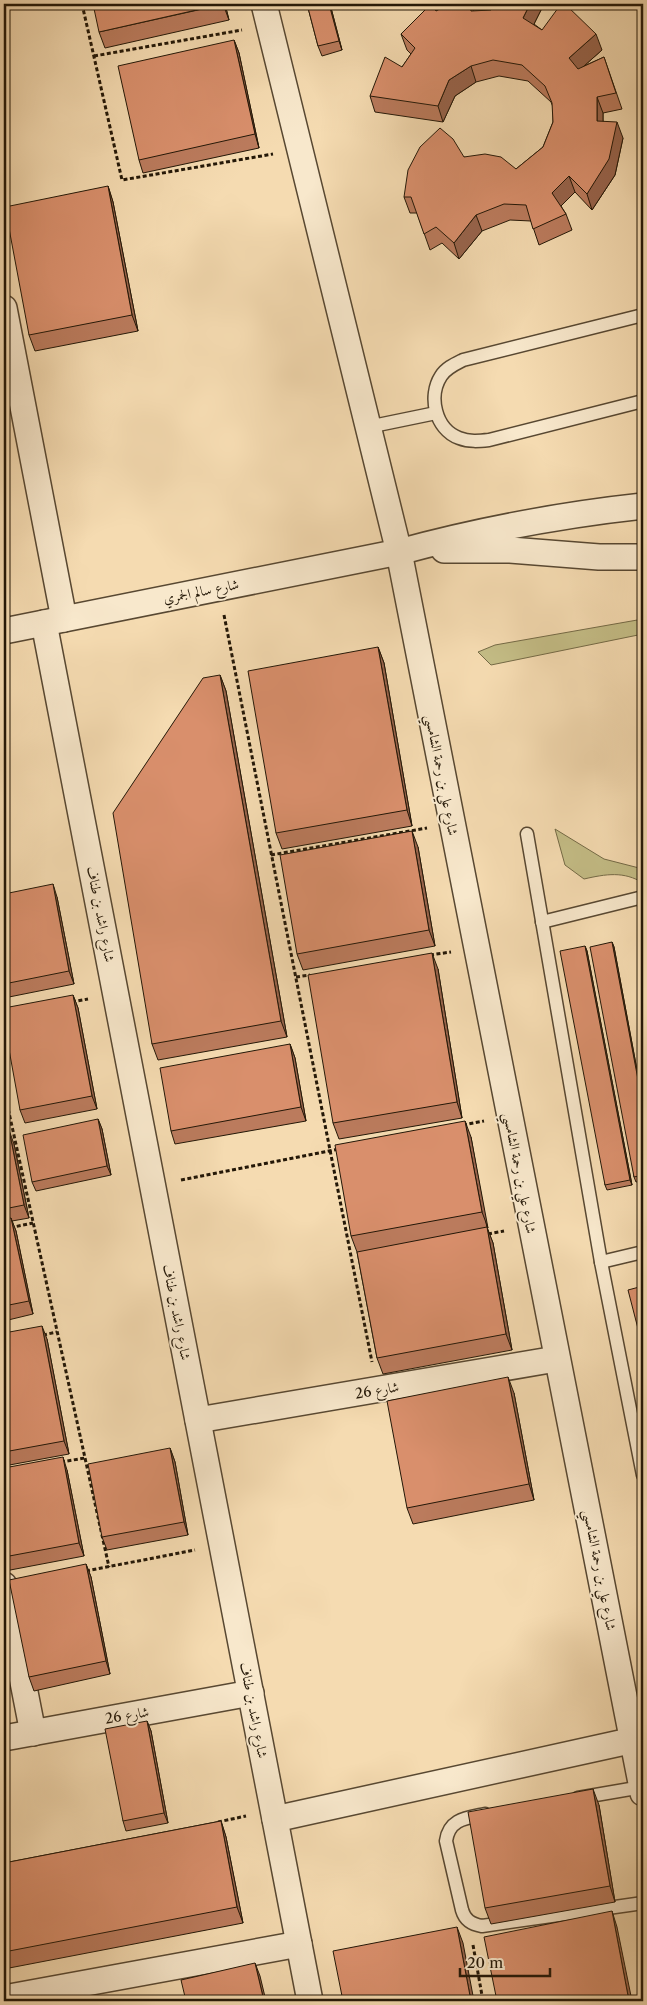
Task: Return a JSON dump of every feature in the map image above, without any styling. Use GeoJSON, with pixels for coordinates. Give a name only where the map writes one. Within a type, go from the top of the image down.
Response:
{"type":"FeatureCollection","features":[{"type":"Feature","properties":{"kind":"street","name":"شارع علي بن رحمة الشامسي"},"geometry":{"type":"LineString","coordinates":[[267,14],[399,552],[556,1359],[643,1790]]}},
{"type":"Feature","properties":{"kind":"street","name":"شارع راشد بن طناف"},"geometry":{"type":"LineString","coordinates":[[4,308],[116,994],[310,2001]]}},
{"type":"Feature","properties":{"kind":"street","name":"شارع سالم الجمري"},"geometry":{"type":"LineString","coordinates":[[4,631],[399,552],[460,536],[522,523],[643,506]]}},
{"type":"Feature","properties":{"kind":"street","name":"شارع سالم الجمري"},"geometry":{"type":"LineString","coordinates":[[399,552],[510,550],[599,557],[643,557]]}},
{"type":"Feature","properties":{"kind":"street","name":"شارع 26"},"geometry":{"type":"LineString","coordinates":[[198,1420],[556,1359]]}},
{"type":"Feature","properties":{"kind":"street"},"geometry":{"type":"LineString","coordinates":[[4,1585],[33,1733]]}},
{"type":"Feature","properties":{"kind":"street","name":"شارع 26"},"geometry":{"type":"LineString","coordinates":[[4,1738],[251,1693]]}},
{"type":"Feature","properties":{"kind":"street"},"geometry":{"type":"LineString","coordinates":[[275,1815],[634,1740]]}},
{"type":"Feature","properties":{"kind":"street"},"geometry":{"type":"LineString","coordinates":[[4,1998],[72,1993],[299,1944]]}},
{"type":"Feature","properties":{"kind":"lane"},"geometry":{"type":"LineString","coordinates":[[643,315],[463,360],[451,366],[442,375],[435,394],[436,413],[444,427],[457,438],[473,441],[489,440],[643,400]]}},
{"type":"Feature","properties":{"kind":"lane"},"geometry":{"type":"LineString","coordinates":[[368,427],[436,413]]}},
{"type":"Feature","properties":{"kind":"lane"},"geometry":{"type":"LineString","coordinates":[[527,834],[601,1262],[643,1475]]}},
{"type":"Feature","properties":{"kind":"lane"},"geometry":{"type":"LineString","coordinates":[[542,922],[643,897]]}},
{"type":"Feature","properties":{"kind":"lane"},"geometry":{"type":"LineString","coordinates":[[601,1262],[643,1252]]}},
{"type":"Feature","properties":{"kind":"lane"},"geometry":{"type":"LineString","coordinates":[[567,1800],[643,1790]]}},
{"type":"Feature","properties":{"kind":"lane"},"geometry":{"type":"LineString","coordinates":[[501,1812],[457,1821],[447,1833],[446,1841],[462,1910],[469,1922],[482,1926],[643,1903]]}},
{"type":"Feature","properties":{"kind":"path"},"geometry":{"type":"LineString","coordinates":[[82,4],[122,180],[300,149]]}},
{"type":"Feature","properties":{"kind":"path"},"geometry":{"type":"LineString","coordinates":[[94,56],[267,14]]}},
{"type":"Feature","properties":{"kind":"path"},"geometry":{"type":"LineString","coordinates":[[219,588],[378,1390]]}},
{"type":"Feature","properties":{"kind":"path"},"geometry":{"type":"LineString","coordinates":[[271,854],[452,824]]}},
{"type":"Feature","properties":{"kind":"path"},"geometry":{"type":"LineString","coordinates":[[429,956],[476,948]]}},
{"type":"Feature","properties":{"kind":"path"},"geometry":{"type":"LineString","coordinates":[[296,977],[315,974]]}},
{"type":"Feature","properties":{"kind":"path"},"geometry":{"type":"LineString","coordinates":[[69,1003],[116,994]]}},
{"type":"Feature","properties":{"kind":"path"},"geometry":{"type":"LineString","coordinates":[[4,1090],[109,1567]]}},
{"type":"Feature","properties":{"kind":"path"},"geometry":{"type":"LineString","coordinates":[[462,1126],[509,1116]]}},
{"type":"Feature","properties":{"kind":"path"},"geometry":{"type":"LineString","coordinates":[[153,1185],[340,1149]]}},
{"type":"Feature","properties":{"kind":"path"},"geometry":{"type":"LineString","coordinates":[[4,1229],[33,1223]]}},
{"type":"Feature","properties":{"kind":"path"},"geometry":{"type":"LineString","coordinates":[[483,1235],[530,1226]]}},
{"type":"Feature","properties":{"kind":"path"},"geometry":{"type":"LineString","coordinates":[[352,1260],[361,1258]]}},
{"type":"Feature","properties":{"kind":"path"},"geometry":{"type":"LineString","coordinates":[[39,1336],[57,1332]]}},
{"type":"Feature","properties":{"kind":"path"},"geometry":{"type":"LineString","coordinates":[[58,1463],[85,1458]]}},
{"type":"Feature","properties":{"kind":"path"},"geometry":{"type":"LineString","coordinates":[[80,1572],[222,1545]]}},
{"type":"Feature","properties":{"kind":"path"},"geometry":{"type":"LineString","coordinates":[[216,1822],[275,1815]]}},
{"type":"Feature","properties":{"kind":"path"},"geometry":{"type":"LineString","coordinates":[[469,1922],[483,2001]]}},
{"type":"Feature","properties":{"kind":"shaded area"},"geometry":{"type":"Polygon","coordinates":[[[643,619],[643,634],[491,665],[478,652],[495,645],[643,619]]]}},
{"type":"Feature","properties":{"kind":"shaded area"},"geometry":{"type":"Polygon","coordinates":[[[555,829],[604,859],[643,869],[643,883],[622,875],[584,879],[565,865],[555,829]]]}},
{"type":"Feature","properties":{"kind":"building"},"geometry":{"type":"Polygon","coordinates":[[[93,4],[223,4],[99,32],[93,4]]]}},
{"type":"Feature","properties":{"kind":"building"},"geometry":{"type":"Polygon","coordinates":[[[307,4],[329,4],[339,41],[318,46],[307,4]]]}},
{"type":"Feature","properties":{"kind":"building"},"geometry":{"type":"Polygon","coordinates":[[[431,4],[436,11],[449,4],[469,4],[471,11],[491,10],[493,4],[530,4],[523,18],[542,30],[561,4],[565,4],[596,34],[569,58],[578,69],[604,57],[616,93],[597,97],[597,121],[617,122],[609,159],[587,194],[569,176],[552,193],[566,214],[533,229],[526,205],[504,204],[476,215],[454,243],[436,227],[424,234],[411,197],[404,197],[408,170],[420,147],[440,128],[453,139],[464,157],[485,154],[501,157],[516,169],[543,147],[553,122],[552,103],[545,86],[522,65],[493,60],[471,66],[449,80],[438,106],[370,96],[385,57],[402,67],[415,48],[401,34],[431,4]]]}},
{"type":"Feature","properties":{"kind":"building"},"geometry":{"type":"Polygon","coordinates":[[[234,40],[255,134],[139,160],[118,66],[234,40]]]}},
{"type":"Feature","properties":{"kind":"building"},"geometry":{"type":"Polygon","coordinates":[[[108,186],[132,315],[29,335],[5,207],[108,186]]]}},
{"type":"Feature","properties":{"kind":"building"},"geometry":{"type":"Polygon","coordinates":[[[378,647],[407,810],[276,833],[248,671],[378,647]]]}},
{"type":"Feature","properties":{"kind":"building"},"geometry":{"type":"Polygon","coordinates":[[[220,675],[281,1021],[152,1044],[113,813],[203,678],[220,675]]]}},
{"type":"Feature","properties":{"kind":"building"},"geometry":{"type":"Polygon","coordinates":[[[412,831],[429,930],[297,954],[280,855],[412,831]]]}},
{"type":"Feature","properties":{"kind":"building"},"geometry":{"type":"Polygon","coordinates":[[[53,884],[69,971],[4,984],[4,894],[53,884]]]}},
{"type":"Feature","properties":{"kind":"building"},"geometry":{"type":"Polygon","coordinates":[[[612,942],[643,1106],[643,1175],[634,1177],[590,947],[612,942]]]}},
{"type":"Feature","properties":{"kind":"building"},"geometry":{"type":"Polygon","coordinates":[[[585,946],[630,1180],[605,1185],[560,951],[585,946]]]}},
{"type":"Feature","properties":{"kind":"building"},"geometry":{"type":"Polygon","coordinates":[[[432,953],[457,1102],[333,1123],[308,975],[432,953]]]}},
{"type":"Feature","properties":{"kind":"building"},"geometry":{"type":"Polygon","coordinates":[[[73,995],[92,1096],[20,1110],[4,1022],[4,1008],[73,995]]]}},
{"type":"Feature","properties":{"kind":"building"},"geometry":{"type":"Polygon","coordinates":[[[290,1044],[301,1107],[171,1131],[160,1068],[290,1044]]]}},
{"type":"Feature","properties":{"kind":"building"},"geometry":{"type":"Polygon","coordinates":[[[98,1119],[107,1166],[32,1182],[23,1135],[98,1119]]]}},
{"type":"Feature","properties":{"kind":"building"},"geometry":{"type":"Polygon","coordinates":[[[465,1121],[482,1212],[351,1236],[335,1145],[465,1121]]]}},
{"type":"Feature","properties":{"kind":"building"},"geometry":{"type":"Polygon","coordinates":[[[9,1130],[24,1205],[4,1209],[4,1131],[9,1130]]]}},
{"type":"Feature","properties":{"kind":"building"},"geometry":{"type":"Polygon","coordinates":[[[11,1218],[29,1301],[4,1306],[4,1219],[11,1218]]]}},
{"type":"Feature","properties":{"kind":"building"},"geometry":{"type":"Polygon","coordinates":[[[487,1227],[506,1334],[377,1358],[357,1252],[487,1227]]]}},
{"type":"Feature","properties":{"kind":"building"},"geometry":{"type":"Polygon","coordinates":[[[643,1286],[643,1348],[628,1290],[643,1286]]]}},
{"type":"Feature","properties":{"kind":"building"},"geometry":{"type":"Polygon","coordinates":[[[42,1326],[64,1441],[4,1452],[4,1333],[42,1326]]]}},
{"type":"Feature","properties":{"kind":"building"},"geometry":{"type":"Polygon","coordinates":[[[508,1377],[529,1484],[407,1508],[387,1401],[508,1377]]]}},
{"type":"Feature","properties":{"kind":"building"},"geometry":{"type":"Polygon","coordinates":[[[170,1448],[184,1522],[102,1537],[88,1464],[170,1448]]]}},
{"type":"Feature","properties":{"kind":"building"},"geometry":{"type":"Polygon","coordinates":[[[63,1457],[79,1543],[4,1557],[4,1468],[63,1457]]]}},
{"type":"Feature","properties":{"kind":"building"},"geometry":{"type":"Polygon","coordinates":[[[86,1564],[106,1661],[29,1677],[9,1580],[86,1564]]]}},
{"type":"Feature","properties":{"kind":"building"},"geometry":{"type":"Polygon","coordinates":[[[147,1721],[164,1813],[123,1821],[105,1729],[147,1721]]]}},
{"type":"Feature","properties":{"kind":"building"},"geometry":{"type":"Polygon","coordinates":[[[593,1789],[610,1886],[485,1908],[468,1812],[593,1789]]]}},
{"type":"Feature","properties":{"kind":"building"},"geometry":{"type":"Polygon","coordinates":[[[221,1821],[237,1907],[4,1952],[4,1863],[221,1821]]]}},
{"type":"Feature","properties":{"kind":"building"},"geometry":{"type":"Polygon","coordinates":[[[612,1911],[629,2001],[497,2001],[484,1937],[612,1911]]]}},
{"type":"Feature","properties":{"kind":"building"},"geometry":{"type":"Polygon","coordinates":[[[457,1927],[471,2001],[343,2001],[333,1951],[457,1927]]]}},
{"type":"Feature","properties":{"kind":"building"},"geometry":{"type":"Polygon","coordinates":[[[255,1963],[264,2001],[186,2001],[181,1980],[255,1963]]]}},
{"type":"Feature","properties":{"kind":"building"},"geometry":{"type":"Polygon","coordinates":[[[42,1998],[42,2001],[25,2001],[42,1998]]]}}]}
